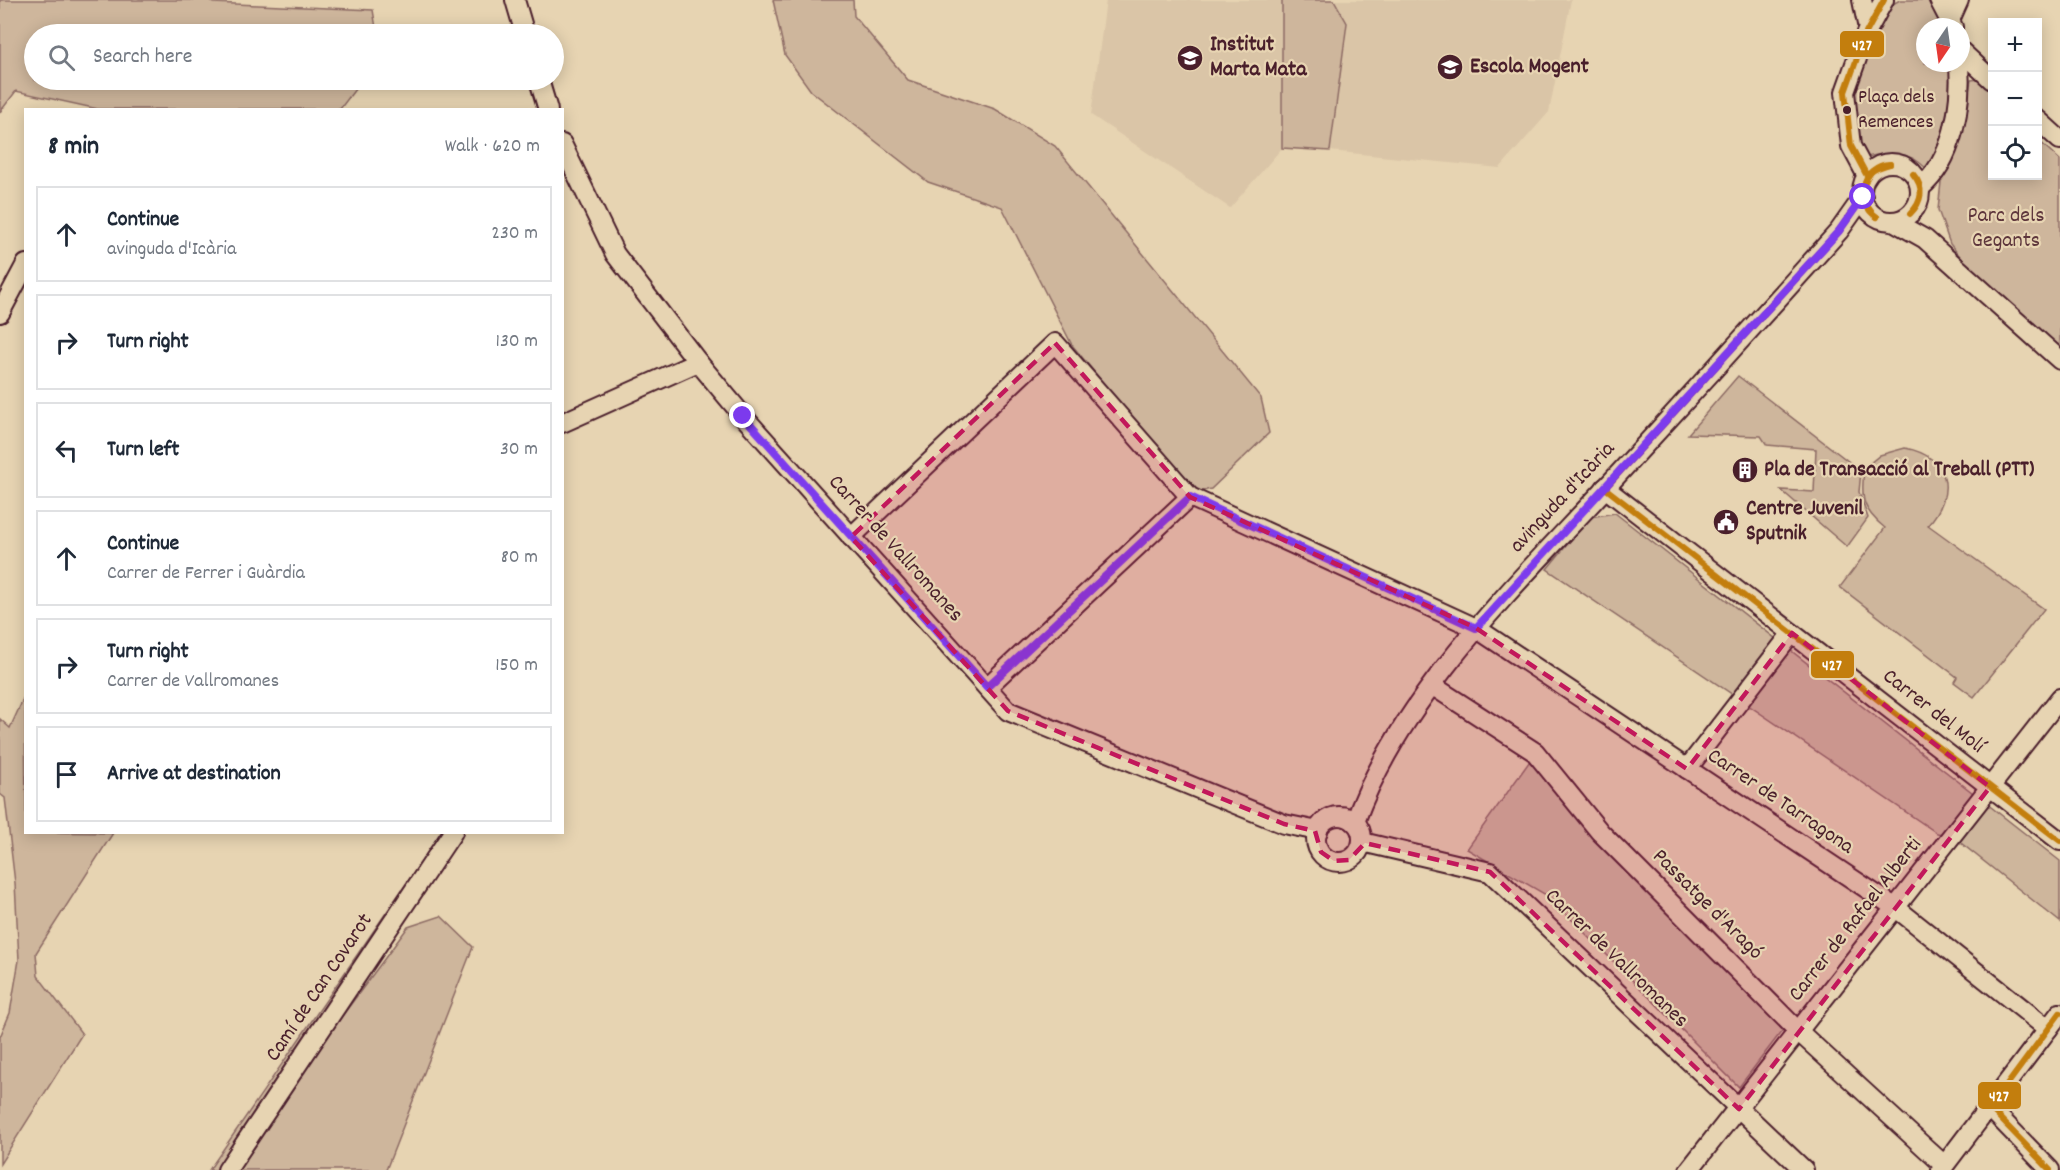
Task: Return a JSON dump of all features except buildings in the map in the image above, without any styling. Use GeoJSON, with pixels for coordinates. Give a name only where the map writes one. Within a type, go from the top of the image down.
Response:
{"type":"FeatureCollection","features":[{"type":"Feature","properties":{"kind":"street"},"geometry":{"type":"LineString","coordinates":[[515,0],[522,24]]}},
{"type":"Feature","properties":{"kind":"street"},"geometry":{"type":"LineString","coordinates":[[1862,0],[1868,29]]}},
{"type":"Feature","properties":{"kind":"street"},"geometry":{"type":"LineString","coordinates":[[1884,0],[1868,29],[1845,92],[1851,146],[1867,176],[1863,197],[1869,211],[1925,239],[2060,360]]}},
{"type":"Feature","properties":{"kind":"street"},"geometry":{"type":"LineString","coordinates":[[1939,0],[1948,18]]}},
{"type":"Feature","properties":{"kind":"street"},"geometry":{"type":"LineString","coordinates":[[1953,18],[1959,0]]}},
{"type":"Feature","properties":{"kind":"street"},"geometry":{"type":"LineString","coordinates":[[1970,59],[1988,76]]}},
{"type":"Feature","properties":{"kind":"street"},"geometry":{"type":"LineString","coordinates":[[1839,231],[1910,214],[1935,173],[1952,131],[1960,102],[1959,72]]}},
{"type":"Feature","properties":{"kind":"street"},"geometry":{"type":"LineString","coordinates":[[542,90],[547,108]]}},
{"type":"Feature","properties":{"kind":"street"},"geometry":{"type":"LineString","coordinates":[[2042,124],[2060,140]]}},
{"type":"Feature","properties":{"kind":"street","name":"Carrer de Vallromanes"},"geometry":{"type":"LineString","coordinates":[[564,148],[615,254],[698,362],[743,416],[1008,711],[1284,824],[1318,831]]}},
{"type":"Feature","properties":{"kind":"street"},"geometry":{"type":"LineString","coordinates":[[1867,176],[1881,165],[1898,164],[1915,175],[1925,239]]}},
{"type":"Feature","properties":{"kind":"street","name":"avinguda d'Icària"},"geometry":{"type":"LineString","coordinates":[[1355,822],[1377,774],[1415,710],[1476,628],[1839,231],[1863,197]]}},
{"type":"Feature","properties":{"kind":"street"},"geometry":{"type":"LineString","coordinates":[[0,313],[24,268]]}},
{"type":"Feature","properties":{"kind":"street"},"geometry":{"type":"LineString","coordinates":[[851,537],[1055,343],[1190,497],[987,687]]}},
{"type":"Feature","properties":{"kind":"street"},"geometry":{"type":"LineString","coordinates":[[564,422],[698,362]]}},
{"type":"Feature","properties":{"kind":"street","name":"Carrer del Molí"},"geometry":{"type":"LineString","coordinates":[[1605,488],[2060,841]]}},
{"type":"Feature","properties":{"kind":"street","name":"Carrer de Tarragona"},"geometry":{"type":"LineString","coordinates":[[1190,497],[1476,628],[1896,908],[2048,1029]]}},
{"type":"Feature","properties":{"kind":"street"},"geometry":{"type":"LineString","coordinates":[[1687,768],[1792,633]]}},
{"type":"Feature","properties":{"kind":"street","name":"Passatge d'Aragó"},"geometry":{"type":"LineString","coordinates":[[1433,686],[1535,752],[1600,832],[1799,1032],[1942,1168]]}},
{"type":"Feature","properties":{"kind":"street","name":"Carrer de Rafael Alberti"},"geometry":{"type":"LineString","coordinates":[[1689,1170],[2060,698]]}},
{"type":"Feature","properties":{"kind":"street"},"geometry":{"type":"LineString","coordinates":[[1334,816],[1349,818],[1355,822],[1360,828],[1362,842],[1360,850],[1349,860],[1334,861],[1327,858],[1318,846],[1318,831],[1327,819],[1334,816]]}},
{"type":"Feature","properties":{"kind":"street","name":"Camí de Can Covarot"},"geometry":{"type":"LineString","coordinates":[[227,1170],[452,834]]}},
{"type":"Feature","properties":{"kind":"street","name":"Carrer de Vallromanes"},"geometry":{"type":"LineString","coordinates":[[1362,842],[1490,872],[1804,1170]]}},
{"type":"Feature","properties":{"kind":"street"},"geometry":{"type":"LineString","coordinates":[[1942,1168],[1990,1108],[2060,1013]]}},
{"type":"Feature","properties":{"kind":"street"},"geometry":{"type":"LineString","coordinates":[[1990,1108],[2050,1170]]}},
{"type":"Feature","properties":{"kind":"highlighted area"},"geometry":{"type":"Polygon","coordinates":[[[1055,343],[1190,497],[1476,628],[1687,769],[1792,633],[1990,787],[1739,1109],[1490,872],[1365,843],[1349,860],[1334,861],[1321,852],[1315,831],[1284,824],[1008,711],[851,537],[1055,343]]]}},
{"type":"Feature","properties":{"kind":"shaded area","name":"Institut Marta Mata"},"geometry":{"type":"Polygon","coordinates":[[[1106,0],[1282,0],[1282,148],[1230,208],[1091,115],[1106,0]]]}},
{"type":"Feature","properties":{"kind":"shaded area","name":"Escola Mogent"},"geometry":{"type":"Polygon","coordinates":[[[1334,0],[1571,0],[1549,112],[1500,168],[1330,151],[1347,23],[1334,0]]]}},
{"type":"Feature","properties":{"kind":"green space"},"geometry":{"type":"Polygon","coordinates":[[[0,0],[211,0],[213,3],[373,10],[375,24],[24,24],[24,90],[354,90],[341,108],[93,108],[16,91],[0,112],[0,0]]]}},
{"type":"Feature","properties":{"kind":"green space"},"geometry":{"type":"Polygon","coordinates":[[[773,0],[853,0],[854,16],[908,80],[995,109],[1055,146],[1261,398],[1269,433],[1211,489],[1194,493],[1072,345],[1002,207],[928,182],[811,91],[785,55],[773,0]]]}},
{"type":"Feature","properties":{"kind":"green space"},"geometry":{"type":"Polygon","coordinates":[[[1282,0],[1334,0],[1347,23],[1330,151],[1282,148],[1282,0]]]}},
{"type":"Feature","properties":{"kind":"green space","name":"Plaça dels Remences"},"geometry":{"type":"Polygon","coordinates":[[[1900,0],[1926,0],[1933,3],[1940,18],[1916,18],[1916,72],[1952,72],[1948,124],[1927,169],[1920,162],[1897,153],[1863,158],[1854,127],[1853,113],[1858,76],[1871,37],[1889,8],[1900,0]]]}},
{"type":"Feature","properties":{"kind":"green space","name":"Parc dels Gegants"},"geometry":{"type":"Polygon","coordinates":[[[1988,78],[1988,180],[2042,180],[2042,144],[2060,160],[2060,348],[1963,260],[1950,244],[1938,210],[1942,173],[1961,137],[1971,80],[1988,78]]]}},
{"type":"Feature","properties":{"kind":"green space"},"geometry":{"type":"Polygon","coordinates":[[[1738,376],[1861,471],[1859,492],[1868,518],[1847,547],[1781,490],[1814,492],[1816,449],[1767,445],[1761,436],[1688,434],[1738,376]]]}},
{"type":"Feature","properties":{"kind":"green space"},"geometry":{"type":"Polygon","coordinates":[[[1905,448],[1932,459],[1940,468],[1944,478],[1943,501],[1928,525],[2044,609],[1974,697],[1954,682],[1957,677],[1840,587],[1885,528],[1871,515],[1864,502],[1864,468],[1880,455],[1905,448]]]}},
{"type":"Feature","properties":{"kind":"green space"},"geometry":{"type":"Polygon","coordinates":[[[1615,513],[2060,861],[2060,922],[1952,836],[1937,833],[1547,569],[1590,517],[1615,513]]]}},
{"type":"Feature","properties":{"kind":"green space"},"geometry":{"type":"Polygon","coordinates":[[[24,697],[24,834],[112,834],[36,953],[38,976],[82,1034],[0,1164],[0,1037],[10,1013],[19,960],[15,883],[5,798],[0,794],[0,719],[10,728],[24,697]]]}},
{"type":"Feature","properties":{"kind":"green space"},"geometry":{"type":"Polygon","coordinates":[[[1532,758],[1593,825],[1594,840],[1785,1027],[1739,1087],[1548,896],[1467,849],[1532,758]]]}},
{"type":"Feature","properties":{"kind":"green space"},"geometry":{"type":"Polygon","coordinates":[[[440,834],[448,834],[219,1170],[209,1170],[440,834]]]}},
{"type":"Feature","properties":{"kind":"green space"},"geometry":{"type":"Polygon","coordinates":[[[441,916],[473,947],[386,1170],[228,1170],[408,927],[441,916]]]}},
{"type":"Feature","properties":{"kind":"transit line","name":"427"},"geometry":{"type":"LineString","coordinates":[[1867,176],[1851,146],[1845,92],[1866,33],[1884,0]]}},
{"type":"Feature","properties":{"kind":"transit line","name":"427"},"geometry":{"type":"LineString","coordinates":[[1877,217],[1865,203],[1864,185],[1867,177],[1873,171],[1880,166],[1890,164]]}},
{"type":"Feature","properties":{"kind":"transit line","name":"427"},"geometry":{"type":"LineString","coordinates":[[1877,217],[1868,208],[1864,196],[1865,183],[1873,171],[1890,164]]}},
{"type":"Feature","properties":{"kind":"transit line","name":"427"},"geometry":{"type":"LineString","coordinates":[[1910,214],[1917,205],[1920,195],[1919,184],[1913,174]]}},
{"type":"Feature","properties":{"kind":"transit line","name":"427"},"geometry":{"type":"LineString","coordinates":[[1605,488],[1839,231],[1863,197]]}},
{"type":"Feature","properties":{"kind":"transit line","name":"427"},"geometry":{"type":"LineString","coordinates":[[1605,488],[2060,841]]}},
{"type":"Feature","properties":{"kind":"transit line","name":"427"},"geometry":{"type":"LineString","coordinates":[[2050,1170],[1990,1108],[2060,1013]]}},
{"type":"Feature","properties":{"kind":"place","name":"Institut Marta Mata"},"geometry":{"type":"Point","coordinates":[1190,58]}},
{"type":"Feature","properties":{"kind":"place","name":"Escola Mogent"},"geometry":{"type":"Point","coordinates":[1450,67]}},
{"type":"Feature","properties":{"kind":"place","name":"Plaça dels Remences"},"geometry":{"type":"Point","coordinates":[1847,110]}},
{"type":"Feature","properties":{"kind":"place","name":"Pla de Transacció al Treball (PTT)"},"geometry":{"type":"Point","coordinates":[1745,470]}},
{"type":"Feature","properties":{"kind":"place","name":"Centre Juvenil Sputnik"},"geometry":{"type":"Point","coordinates":[1726,522]}},
{"type":"Feature","properties":{"kind":"route"},"geometry":{"type":"LineString","coordinates":[[743,416],[987,687],[1190,497],[1476,628],[1839,231],[1863,197]]}}]}
